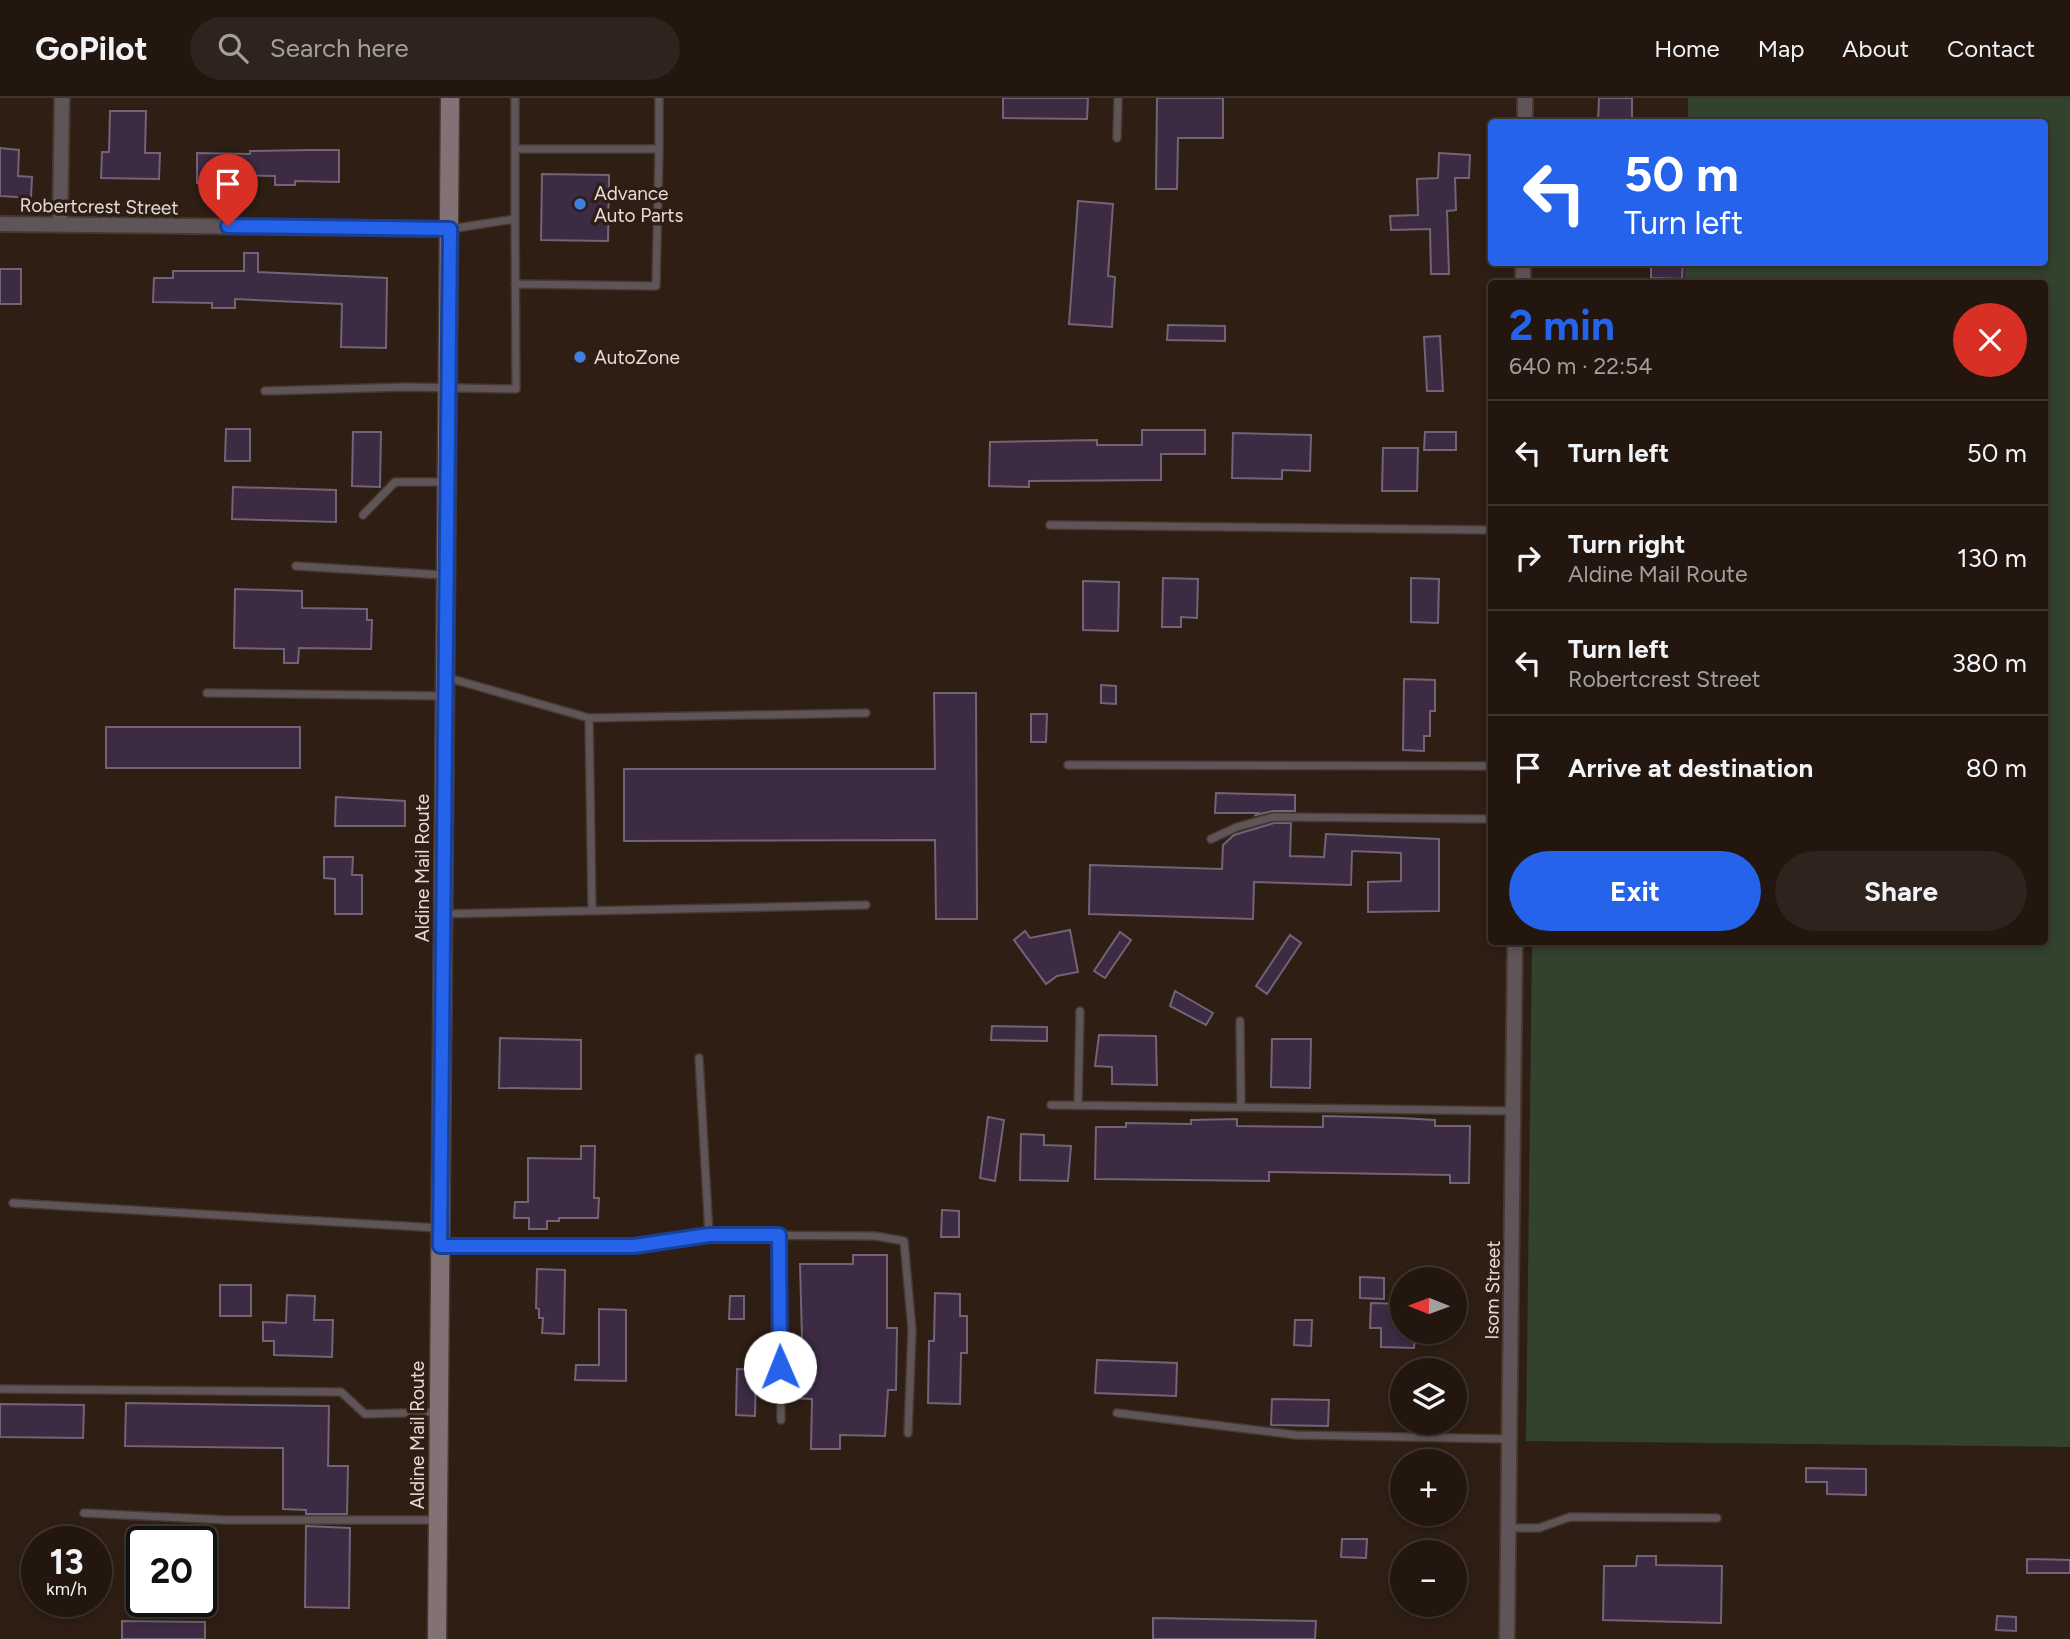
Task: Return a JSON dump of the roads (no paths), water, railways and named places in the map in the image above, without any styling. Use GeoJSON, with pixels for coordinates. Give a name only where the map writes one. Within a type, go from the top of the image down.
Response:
{"type":"FeatureCollection","features":[{"type":"Feature","properties":{"kind":"main road","name":"Aldine Mail Route"},"geometry":{"type":"LineString","coordinates":[[437,1639],[450,98]]}},
{"type":"Feature","properties":{"kind":"street"},"geometry":{"type":"LineString","coordinates":[[60,225],[62,98]]}},
{"type":"Feature","properties":{"kind":"street"},"geometry":{"type":"LineString","coordinates":[[1525,98],[1525,119]]}},
{"type":"Feature","properties":{"kind":"street","name":"Robertcrest Street"},"geometry":{"type":"LineString","coordinates":[[0,224],[450,229]]}},
{"type":"Feature","properties":{"kind":"street","name":"Isom Street"},"geometry":{"type":"LineString","coordinates":[[1507,1639],[1515,945]]}},
{"type":"Feature","properties":{"kind":"lane"},"geometry":{"type":"LineString","coordinates":[[265,391],[516,388],[515,98]]}},
{"type":"Feature","properties":{"kind":"lane"},"geometry":{"type":"LineString","coordinates":[[515,284],[656,286],[659,98]]}},
{"type":"Feature","properties":{"kind":"lane"},"geometry":{"type":"LineString","coordinates":[[1117,138],[1118,98]]}},
{"type":"Feature","properties":{"kind":"lane"},"geometry":{"type":"LineString","coordinates":[[515,149],[659,149]]}},
{"type":"Feature","properties":{"kind":"lane"},"geometry":{"type":"LineString","coordinates":[[450,229],[515,219]]}},
{"type":"Feature","properties":{"kind":"lane"},"geometry":{"type":"LineString","coordinates":[[363,515],[396,482],[447,482]]}},
{"type":"Feature","properties":{"kind":"lane"},"geometry":{"type":"LineString","coordinates":[[1050,525],[1488,530]]}},
{"type":"Feature","properties":{"kind":"lane"},"geometry":{"type":"LineString","coordinates":[[296,566],[445,575]]}},
{"type":"Feature","properties":{"kind":"lane"},"geometry":{"type":"LineString","coordinates":[[444,677],[589,718],[866,713]]}},
{"type":"Feature","properties":{"kind":"lane"},"geometry":{"type":"LineString","coordinates":[[207,693],[444,696]]}},
{"type":"Feature","properties":{"kind":"lane"},"geometry":{"type":"LineString","coordinates":[[589,718],[592,910]]}},
{"type":"Feature","properties":{"kind":"lane"},"geometry":{"type":"LineString","coordinates":[[1068,765],[1488,766]]}},
{"type":"Feature","properties":{"kind":"lane"},"geometry":{"type":"LineString","coordinates":[[1212,839],[1237,827],[1273,817],[1488,819]]}},
{"type":"Feature","properties":{"kind":"lane"},"geometry":{"type":"LineString","coordinates":[[442,914],[866,905]]}},
{"type":"Feature","properties":{"kind":"lane"},"geometry":{"type":"LineString","coordinates":[[1078,1105],[1080,1011]]}},
{"type":"Feature","properties":{"kind":"lane"},"geometry":{"type":"LineString","coordinates":[[1240,1021],[1241,1107]]}},
{"type":"Feature","properties":{"kind":"lane"},"geometry":{"type":"LineString","coordinates":[[699,1058],[709,1235]]}},
{"type":"Feature","properties":{"kind":"lane"},"geometry":{"type":"LineString","coordinates":[[1051,1105],[1513,1111]]}},
{"type":"Feature","properties":{"kind":"lane"},"geometry":{"type":"LineString","coordinates":[[13,1203],[440,1237],[634,1246],[709,1235],[875,1236],[904,1241],[912,1330],[908,1433]]}},
{"type":"Feature","properties":{"kind":"lane"},"geometry":{"type":"LineString","coordinates":[[779,1235],[781,1420]]}},
{"type":"Feature","properties":{"kind":"lane"},"geometry":{"type":"LineString","coordinates":[[0,1389],[341,1392],[365,1414],[439,1412]]}},
{"type":"Feature","properties":{"kind":"lane"},"geometry":{"type":"LineString","coordinates":[[1117,1413],[1296,1435],[1509,1439]]}},
{"type":"Feature","properties":{"kind":"lane"},"geometry":{"type":"LineString","coordinates":[[84,1513],[227,1520],[438,1520]]}},
{"type":"Feature","properties":{"kind":"lane"},"geometry":{"type":"LineString","coordinates":[[1508,1528],[1539,1528],[1570,1517],[1717,1518]]}},
{"type":"Feature","properties":{"kind":"place","name":"Advance Auto Parts"},"geometry":{"type":"Point","coordinates":[580,204]}},
{"type":"Feature","properties":{"kind":"place","name":"AutoZone"},"geometry":{"type":"Point","coordinates":[580,357]}}]}
